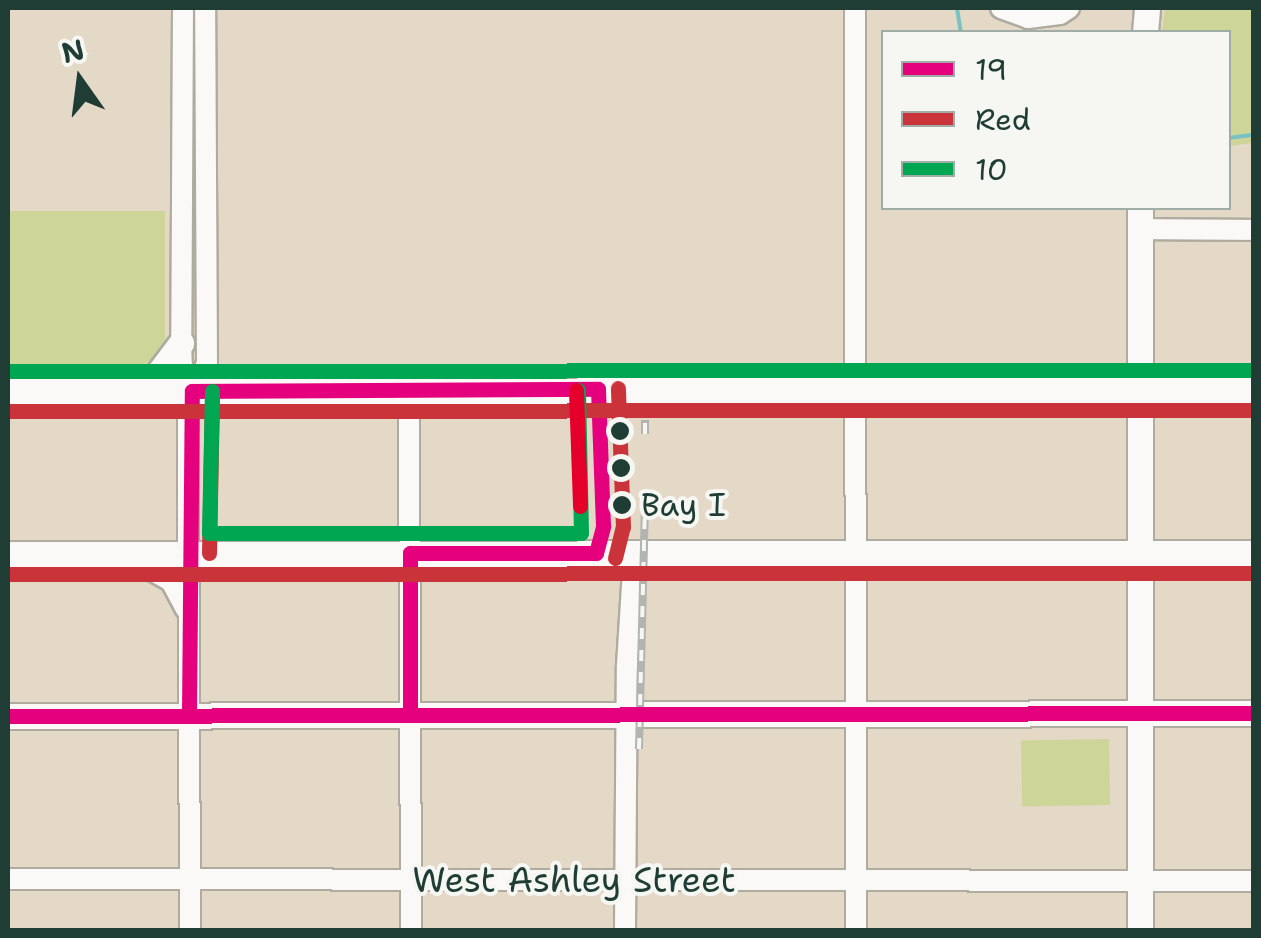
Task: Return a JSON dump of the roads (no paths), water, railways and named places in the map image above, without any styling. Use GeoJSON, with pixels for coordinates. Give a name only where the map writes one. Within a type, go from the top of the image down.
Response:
{"type":"FeatureCollection","features":[{"type":"Feature","properties":{"kind":"main road"},"geometry":{"type":"LineString","coordinates":[[1139,218],[1140,930]]}},
{"type":"Feature","properties":{"kind":"main road"},"geometry":{"type":"LineString","coordinates":[[124,392],[157,375],[181,343]]}},
{"type":"Feature","properties":{"kind":"main road"},"geometry":{"type":"LineString","coordinates":[[8,391],[1254,390]]}},
{"type":"Feature","properties":{"kind":"main road"},"geometry":{"type":"LineString","coordinates":[[8,554],[1254,553]]}},
{"type":"Feature","properties":{"kind":"main road"},"geometry":{"type":"LineString","coordinates":[[8,716],[1254,713]]}},
{"type":"Feature","properties":{"kind":"street"},"geometry":{"type":"LineString","coordinates":[[183,8],[181,343],[182,366],[192,391],[190,930]]}},
{"type":"Feature","properties":{"kind":"street"},"geometry":{"type":"LineString","coordinates":[[192,391],[207,363],[205,8]]}},
{"type":"Feature","properties":{"kind":"street"},"geometry":{"type":"LineString","coordinates":[[854,8],[856,930]]}},
{"type":"Feature","properties":{"kind":"street"},"geometry":{"type":"LineString","coordinates":[[1001,8],[1028,18],[1060,14],[1068,8]]}},
{"type":"Feature","properties":{"kind":"street"},"geometry":{"type":"LineString","coordinates":[[1139,218],[1254,230]]}},
{"type":"Feature","properties":{"kind":"street"},"geometry":{"type":"LineString","coordinates":[[409,391],[412,930]]}},
{"type":"Feature","properties":{"kind":"street"},"geometry":{"type":"LineString","coordinates":[[625,930],[626,715],[634,553]]}},
{"type":"Feature","properties":{"kind":"street"},"geometry":{"type":"LineString","coordinates":[[122,554],[171,581],[189,616]]}},
{"type":"Feature","properties":{"kind":"street","name":"West Ashley Street"},"geometry":{"type":"LineString","coordinates":[[8,879],[1254,881]]}},
{"type":"Feature","properties":{"kind":"waterway"},"geometry":{"type":"LineString","coordinates":[[957,8],[961,30]]}},
{"type":"Feature","properties":{"kind":"waterway"},"geometry":{"type":"LineString","coordinates":[[1231,138],[1254,135]]}},
{"type":"Feature","properties":{"kind":"railway"},"geometry":{"type":"LineString","coordinates":[[620,419],[620,434]]}},
{"type":"Feature","properties":{"kind":"railway"},"geometry":{"type":"LineString","coordinates":[[645,420],[645,434]]}},
{"type":"Feature","properties":{"kind":"railway"},"geometry":{"type":"LineString","coordinates":[[639,749],[645,508]]}},
{"type":"Feature","properties":{"kind":"place","name":"Bay I"},"geometry":{"type":"Point","coordinates":[622,505]}}]}
